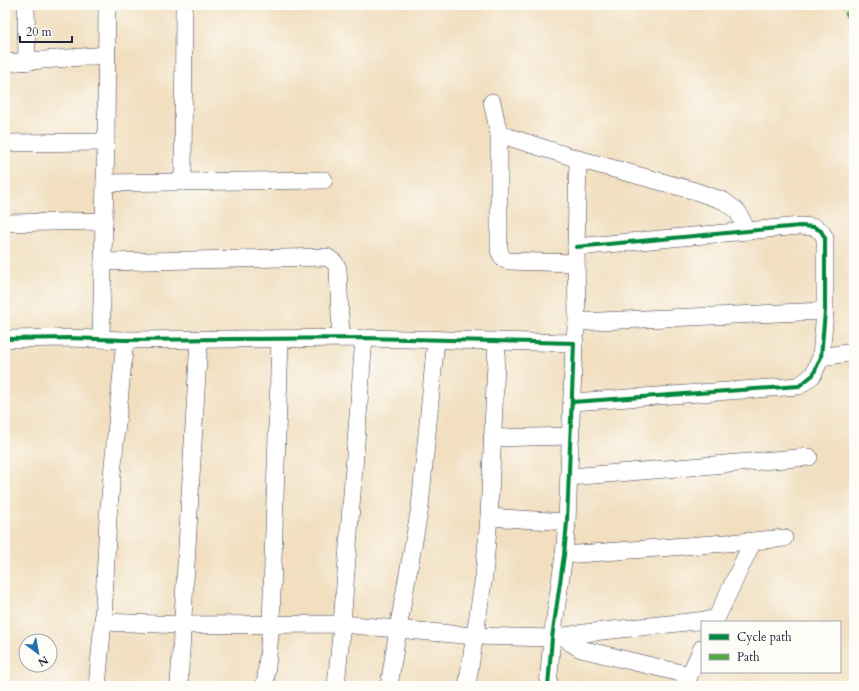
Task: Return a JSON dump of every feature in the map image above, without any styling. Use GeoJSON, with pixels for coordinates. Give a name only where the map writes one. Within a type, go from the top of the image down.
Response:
{"type":"FeatureCollection","features":[{"type":"Feature","properties":{"kind":"street"},"geometry":{"type":"LineString","coordinates":[[26,5],[27,62]]}},
{"type":"Feature","properties":{"kind":"street"},"geometry":{"type":"LineString","coordinates":[[102,339],[107,5]]}},
{"type":"Feature","properties":{"kind":"street"},"geometry":{"type":"LineString","coordinates":[[183,182],[184,5]]}},
{"type":"Feature","properties":{"kind":"street"},"geometry":{"type":"LineString","coordinates":[[5,64],[107,56]]}},
{"type":"Feature","properties":{"kind":"street"},"geometry":{"type":"LineString","coordinates":[[492,102],[499,134],[499,250],[502,258],[508,261],[576,255],[747,230],[800,226],[814,227],[821,231],[825,238],[825,311],[821,357],[813,375],[799,386],[572,402]]}},
{"type":"Feature","properties":{"kind":"street"},"geometry":{"type":"LineString","coordinates":[[499,134],[578,159],[695,191],[724,201],[738,212],[747,230]]}},
{"type":"Feature","properties":{"kind":"street"},"geometry":{"type":"LineString","coordinates":[[5,142],[106,142]]}},
{"type":"Feature","properties":{"kind":"street"},"geometry":{"type":"LineString","coordinates":[[548,686],[558,638],[570,477],[572,359],[578,322],[576,255],[578,159]]}},
{"type":"Feature","properties":{"kind":"street"},"geometry":{"type":"LineString","coordinates":[[105,183],[324,180]]}},
{"type":"Feature","properties":{"kind":"street"},"geometry":{"type":"LineString","coordinates":[[5,223],[104,221]]}},
{"type":"Feature","properties":{"kind":"street"},"geometry":{"type":"LineString","coordinates":[[103,262],[327,257],[335,263],[338,269],[341,338]]}},
{"type":"Feature","properties":{"kind":"street"},"geometry":{"type":"LineString","coordinates":[[578,322],[825,311]]}},
{"type":"Feature","properties":{"kind":"street"},"geometry":{"type":"LineString","coordinates":[[5,339],[69,338],[199,340],[364,338],[574,343]]}},
{"type":"Feature","properties":{"kind":"street"},"geometry":{"type":"LineString","coordinates":[[336,686],[364,338]]}},
{"type":"Feature","properties":{"kind":"street"},"geometry":{"type":"LineString","coordinates":[[265,686],[271,625],[280,339]]}},
{"type":"Feature","properties":{"kind":"street"},"geometry":{"type":"LineString","coordinates":[[389,686],[420,507],[436,339]]}},
{"type":"Feature","properties":{"kind":"street"},"geometry":{"type":"LineString","coordinates":[[97,686],[103,622],[108,517],[125,340]]}},
{"type":"Feature","properties":{"kind":"street"},"geometry":{"type":"LineString","coordinates":[[179,686],[199,340]]}},
{"type":"Feature","properties":{"kind":"street"},"geometry":{"type":"LineString","coordinates":[[467,686],[484,576],[489,517],[497,341]]}},
{"type":"Feature","properties":{"kind":"street"},"geometry":{"type":"LineString","coordinates":[[821,357],[854,352]]}},
{"type":"Feature","properties":{"kind":"street"},"geometry":{"type":"LineString","coordinates":[[492,438],[571,436]]}},
{"type":"Feature","properties":{"kind":"street"},"geometry":{"type":"LineString","coordinates":[[570,477],[809,457]]}},
{"type":"Feature","properties":{"kind":"street"},"geometry":{"type":"LineString","coordinates":[[489,517],[567,522]]}},
{"type":"Feature","properties":{"kind":"street"},"geometry":{"type":"LineString","coordinates":[[564,555],[784,538]]}},
{"type":"Feature","properties":{"kind":"street"},"geometry":{"type":"LineString","coordinates":[[705,621],[715,620],[753,541]]}},
{"type":"Feature","properties":{"kind":"street"},"geometry":{"type":"LineString","coordinates":[[103,622],[183,625],[342,624],[474,636],[558,638],[584,633],[701,621]]}},
{"type":"Feature","properties":{"kind":"street"},"geometry":{"type":"LineString","coordinates":[[558,638],[581,649],[687,681],[701,650]]}},
{"type":"Feature","properties":{"kind":"marked path"},"geometry":{"type":"LineString","coordinates":[[840,5],[854,24]]}},
{"type":"Feature","properties":{"kind":"cycle path"},"geometry":{"type":"LineString","coordinates":[[572,402],[799,386],[813,375],[821,357],[825,311],[825,238],[821,231],[814,227],[800,226],[576,247]]}},
{"type":"Feature","properties":{"kind":"cycle path"},"geometry":{"type":"LineString","coordinates":[[5,339],[69,338],[125,340],[364,338],[574,343],[567,522],[564,555],[552,638],[548,686]]}}]}
